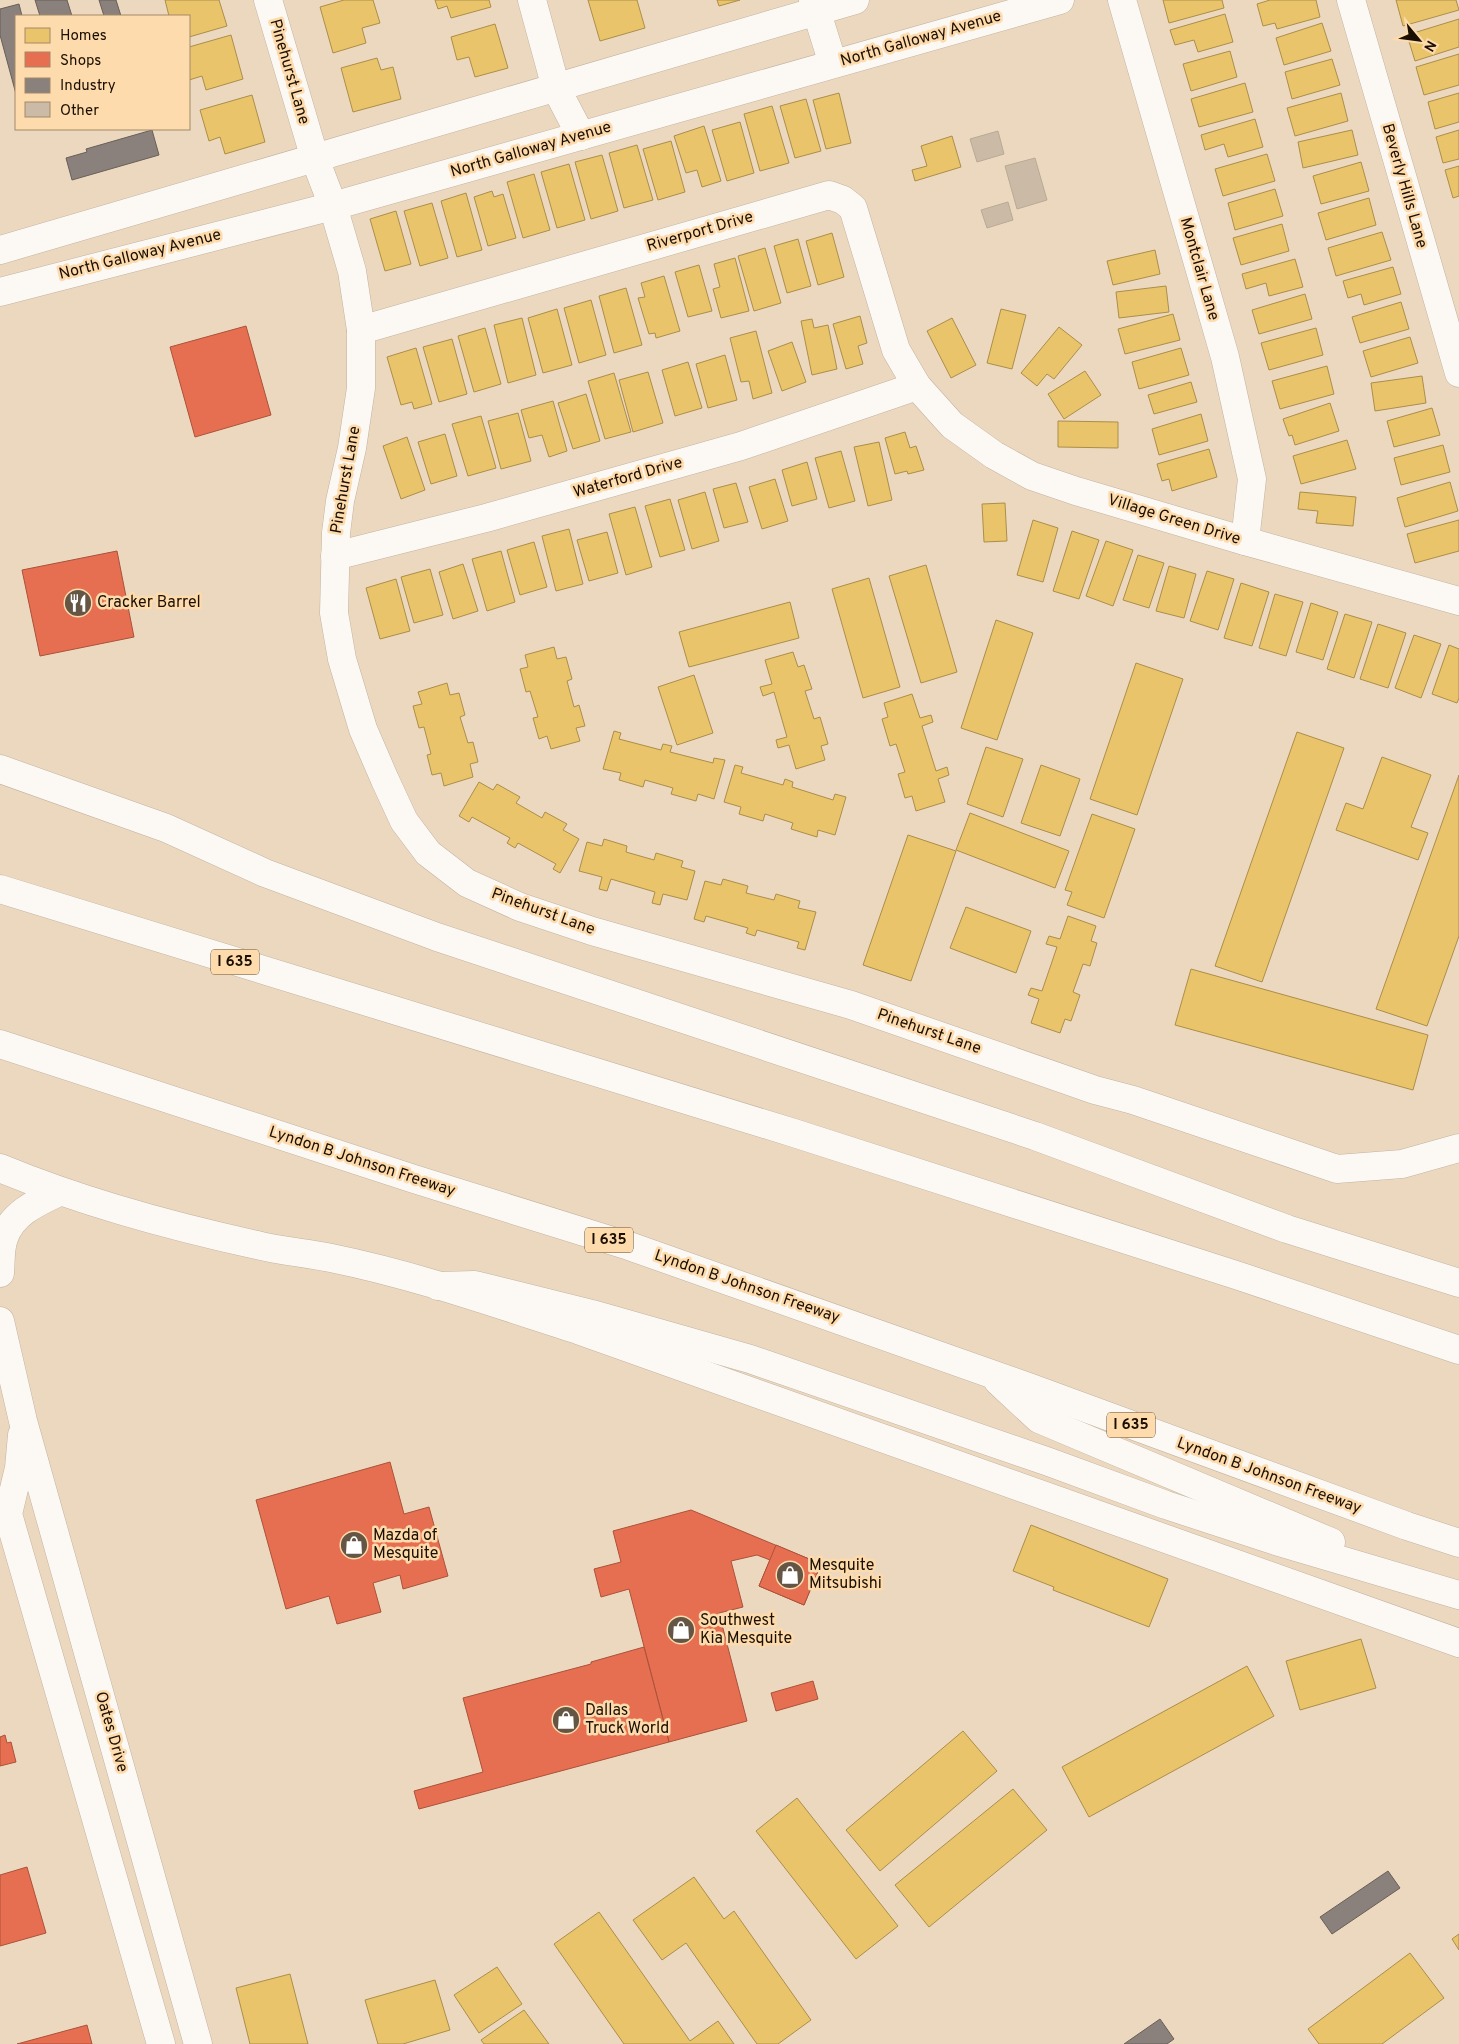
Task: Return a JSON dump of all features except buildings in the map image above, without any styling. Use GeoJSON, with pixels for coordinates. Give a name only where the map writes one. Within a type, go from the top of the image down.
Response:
{"type":"FeatureCollection","features":[{"type":"Feature","properties":{"kind":"main road","name":"Pinehurst Lane"},"geometry":{"type":"LineString","coordinates":[[268,0],[314,159],[333,206],[352,271],[362,330],[361,388],[352,448],[340,501],[335,556],[334,613],[342,659],[363,729],[404,821],[428,853],[467,883],[520,907],[692,960],[851,1005],[1095,1090],[1132,1100],[1337,1169],[1402,1164],[1459,1148]]}},
{"type":"Feature","properties":{"kind":"main road"},"geometry":{"type":"LineString","coordinates":[[532,0],[556,88],[582,136]]}},
{"type":"Feature","properties":{"kind":"main road"},"geometry":{"type":"LineString","coordinates":[[0,250],[556,88],[814,6],[855,0]]}},
{"type":"Feature","properties":{"kind":"main road","name":"North Galloway Avenue"},"geometry":{"type":"LineString","coordinates":[[0,292],[69,272],[333,206],[1060,0]]}},
{"type":"Feature","properties":{"kind":"main road","name":"Montclair Lane"},"geometry":{"type":"LineString","coordinates":[[1122,0],[1225,357],[1252,479],[1245,541]]}},
{"type":"Feature","properties":{"kind":"main road","name":"Beverly Hills Lane"},"geometry":{"type":"LineString","coordinates":[[1350,0],[1459,373]]}},
{"type":"Feature","properties":{"kind":"main road"},"geometry":{"type":"LineString","coordinates":[[814,6],[833,64]]}},
{"type":"Feature","properties":{"kind":"main road","name":"Riverport Drive"},"geometry":{"type":"LineString","coordinates":[[362,330],[829,194],[843,200],[854,208],[896,350],[916,386]]}},
{"type":"Feature","properties":{"kind":"main road"},"geometry":{"type":"LineString","coordinates":[[62,232],[69,272]]}},
{"type":"Feature","properties":{"kind":"main road","name":"Village Green Drive"},"geometry":{"type":"LineString","coordinates":[[916,386],[952,425],[994,455],[1032,476],[1245,541],[1459,601]]}},
{"type":"Feature","properties":{"kind":"main road","name":"Waterford Drive"},"geometry":{"type":"LineString","coordinates":[[335,556],[486,518],[741,446],[916,386]]}},
{"type":"Feature","properties":{"kind":"main road"},"geometry":{"type":"LineString","coordinates":[[0,769],[166,828],[265,873],[438,937],[1036,1136],[1287,1229],[1459,1283]]}},
{"type":"Feature","properties":{"kind":"main road","name":"I 635"},"geometry":{"type":"LineString","coordinates":[[0,889],[794,1133],[1239,1276],[1459,1350]]}},
{"type":"Feature","properties":{"kind":"main road","name":"Lyndon B Johnson Freeway"},"geometry":{"type":"LineString","coordinates":[[0,1044],[404,1176],[629,1246],[990,1373],[1459,1543]]}},
{"type":"Feature","properties":{"kind":"main road"},"geometry":{"type":"LineString","coordinates":[[0,1168],[59,1192],[258,1246],[332,1258],[438,1286],[578,1330],[1459,1644]]}},
{"type":"Feature","properties":{"kind":"main road"},"geometry":{"type":"LineString","coordinates":[[0,1273],[4,1238],[18,1216],[31,1206],[59,1192]]}},
{"type":"Feature","properties":{"kind":"main road"},"geometry":{"type":"LineString","coordinates":[[438,1286],[475,1285],[601,1316],[750,1359],[1276,1542],[1459,1594]]}},
{"type":"Feature","properties":{"kind":"main road","name":"Oates Drive"},"geometry":{"type":"LineString","coordinates":[[0,1321],[23,1421],[198,2044]]}},
{"type":"Feature","properties":{"kind":"main road"},"geometry":{"type":"LineString","coordinates":[[990,1373],[1038,1419],[1459,1594]]}},
{"type":"Feature","properties":{"kind":"main road","name":"Oates Drive"},"geometry":{"type":"LineString","coordinates":[[23,1421],[19,1468],[8,1514],[161,2044]]}},
{"type":"Feature","properties":{"kind":"main road"},"geometry":{"type":"LineString","coordinates":[[88,1794],[126,1785]]}},
{"type":"Feature","properties":{"kind":"place","name":"Cracker Barrel"},"geometry":{"type":"Point","coordinates":[78,603]}},
{"type":"Feature","properties":{"kind":"place","name":"Mazda of Mesquite"},"geometry":{"type":"Point","coordinates":[354,1545]}},
{"type":"Feature","properties":{"kind":"place","name":"Mesquite Mitsubishi"},"geometry":{"type":"Point","coordinates":[790,1575]}},
{"type":"Feature","properties":{"kind":"place","name":"Southwest Kia Mesquite"},"geometry":{"type":"Point","coordinates":[681,1630]}},
{"type":"Feature","properties":{"kind":"place","name":"Dallas Truck World"},"geometry":{"type":"Point","coordinates":[566,1720]}}]}
